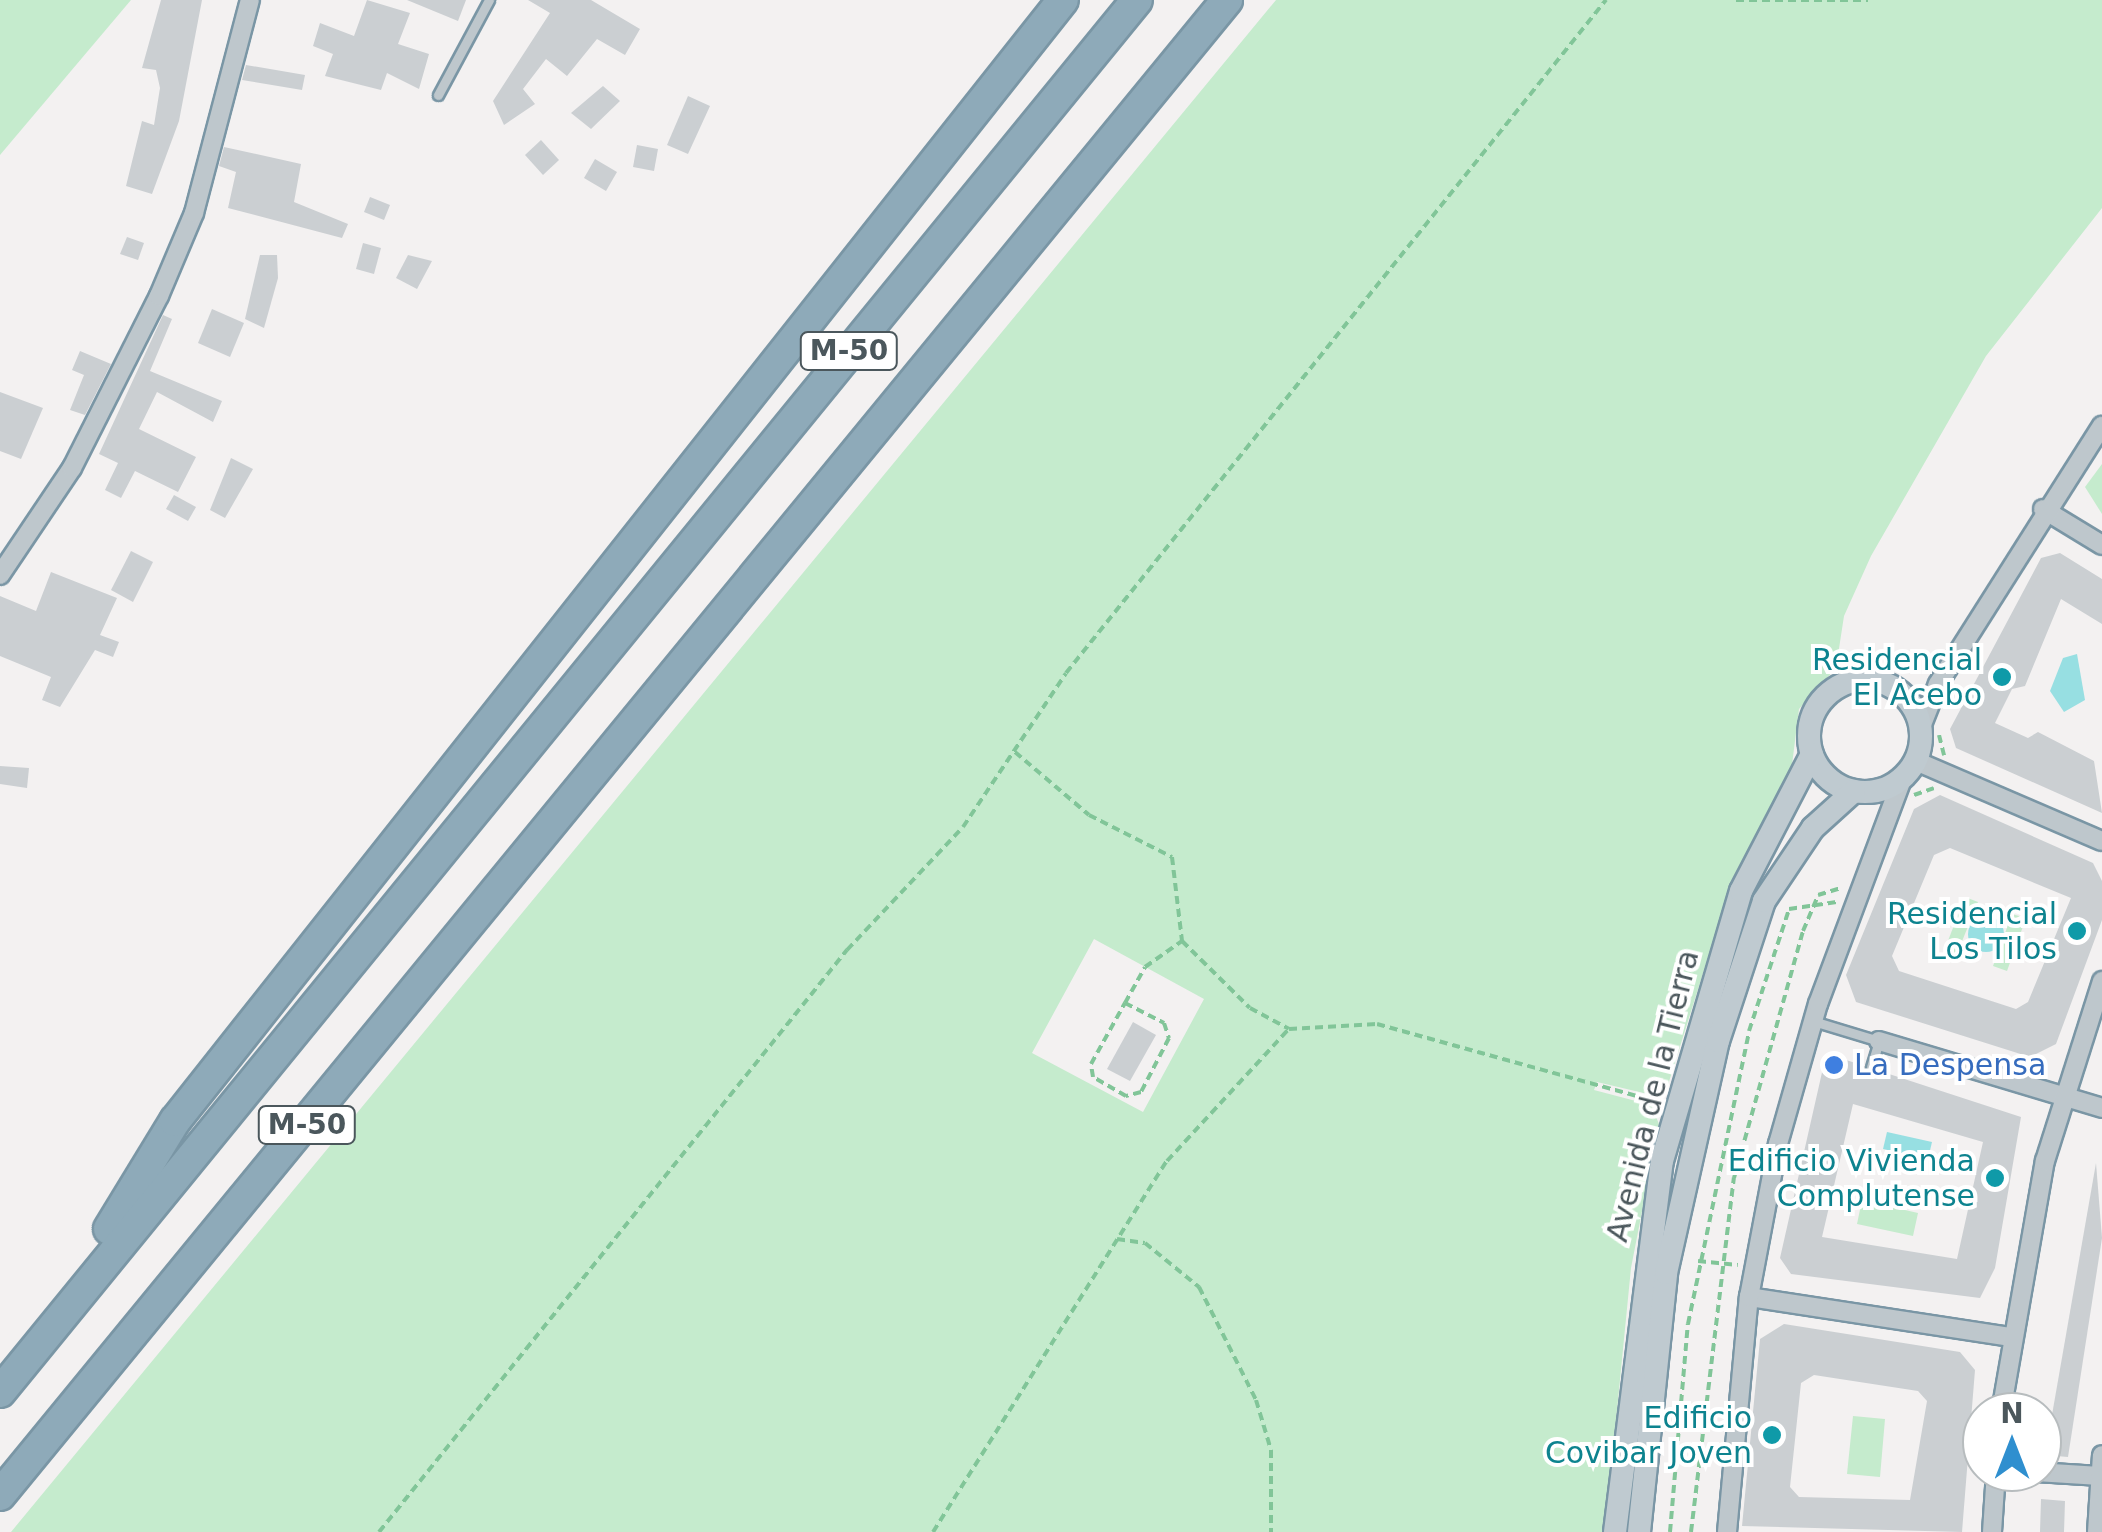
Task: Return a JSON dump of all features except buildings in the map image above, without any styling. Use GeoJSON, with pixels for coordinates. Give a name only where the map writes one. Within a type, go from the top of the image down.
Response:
{"type":"FeatureCollection","features":[{"type":"Feature","properties":{"kind":"highway"},"geometry":{"type":"LineString","coordinates":[[36,1347],[175,1121],[1063,0]]}},
{"type":"Feature","properties":{"kind":"highway","name":"M-50"},"geometry":{"type":"LineString","coordinates":[[0,1392],[1136,0]]}},
{"type":"Feature","properties":{"kind":"highway","name":"M-50"},"geometry":{"type":"LineString","coordinates":[[0,1495],[1227,0]]}},
{"type":"Feature","properties":{"kind":"street"},"geometry":{"type":"LineString","coordinates":[[0,574],[72,468],[159,296],[194,213],[250,0]]}},
{"type":"Feature","properties":{"kind":"street"},"geometry":{"type":"LineString","coordinates":[[1727,1532],[1749,1297],[1813,1021],[1909,769],[1921,727],[2044,509],[2102,426]]}},
{"type":"Feature","properties":{"kind":"street"},"geometry":{"type":"LineString","coordinates":[[2044,509],[2102,546]]}},
{"type":"Feature","properties":{"kind":"street"},"geometry":{"type":"LineString","coordinates":[[1921,727],[1892,686],[1854,680],[1815,709],[1812,754],[1828,778],[1854,791],[1909,769],[2102,841]]}},
{"type":"Feature","properties":{"kind":"street","name":"Avenida de la Tierra"},"geometry":{"type":"LineString","coordinates":[[1615,1532],[1642,1270],[1676,1107],[1741,890],[1812,754]]}},
{"type":"Feature","properties":{"kind":"street","name":"Avenida de la Tierra"},"geometry":{"type":"LineString","coordinates":[[1640,1532],[1666,1273],[1718,1041],[1764,902],[1813,828],[1854,791]]}},
{"type":"Feature","properties":{"kind":"street"},"geometry":{"type":"LineString","coordinates":[[2004,1392],[2009,1337],[2064,1097],[2102,982]]}},
{"type":"Feature","properties":{"kind":"street"},"geometry":{"type":"LineString","coordinates":[[1879,1041],[2102,1108]]}},
{"type":"Feature","properties":{"kind":"street"},"geometry":{"type":"LineString","coordinates":[[1749,1297],[2009,1337]]}},
{"type":"Feature","properties":{"kind":"street"},"geometry":{"type":"LineString","coordinates":[[2097,1532],[2102,1454]]}},
{"type":"Feature","properties":{"kind":"street"},"geometry":{"type":"LineString","coordinates":[[2062,1474],[2100,1476]]}},
{"type":"Feature","properties":{"kind":"street"},"geometry":{"type":"LineString","coordinates":[[1992,1532],[1995,1492]]}},
{"type":"Feature","properties":{"kind":"lane"},"geometry":{"type":"LineString","coordinates":[[438,96],[489,0]]}},
{"type":"Feature","properties":{"kind":"lane"},"geometry":{"type":"LineString","coordinates":[[1813,1021],[1879,1041],[1871,1067]]}},
{"type":"Feature","properties":{"kind":"path"},"geometry":{"type":"LineString","coordinates":[[379,1532],[846,950],[963,828],[1066,673],[1606,0]]}},
{"type":"Feature","properties":{"kind":"path"},"geometry":{"type":"LineString","coordinates":[[1736,0],[1868,0]]}},
{"type":"Feature","properties":{"kind":"path"},"geometry":{"type":"LineString","coordinates":[[1014,751],[1089,816],[1172,856],[1182,941],[1250,1008],[1289,1029],[1377,1024],[1676,1107]]}},
{"type":"Feature","properties":{"kind":"path"},"geometry":{"type":"LineString","coordinates":[[1670,1532],[1698,1261],[1749,1030],[1789,909],[1860,892]]}},
{"type":"Feature","properties":{"kind":"path"},"geometry":{"type":"LineString","coordinates":[[1125,1003],[1164,1023],[1170,1038],[1140,1092],[1126,1096],[1094,1077],[1091,1064],[1145,967],[1182,941]]}},
{"type":"Feature","properties":{"kind":"path"},"geometry":{"type":"LineString","coordinates":[[932,1532],[1167,1160],[1289,1029]]}},
{"type":"Feature","properties":{"kind":"path"},"geometry":{"type":"LineString","coordinates":[[1116,1239],[1162,1253],[1199,1288],[1261,1416],[1271,1532]]}},
{"type":"Feature","properties":{"kind":"path"},"geometry":{"type":"LineString","coordinates":[[1698,1261],[1754,1268]]}},
{"type":"Feature","properties":{"kind":"green space"},"geometry":{"type":"Polygon","coordinates":[[[0,0],[131,0],[0,155],[0,0]]]}},
{"type":"Feature","properties":{"kind":"green space"},"geometry":{"type":"Polygon","coordinates":[[[1276,0],[2102,0],[2102,208],[1986,356],[1871,556],[1844,616],[1836,668],[1799,709],[1790,781],[1726,900],[1667,1088],[1652,1095],[1597,1082],[1594,1090],[1651,1105],[1659,1124],[1631,1268],[1605,1532],[11,1532],[1276,0]],[[1094,939],[1032,1053],[1143,1112],[1204,999],[1094,939]]]}},
{"type":"Feature","properties":{"kind":"green space"},"geometry":{"type":"Polygon","coordinates":[[[2102,464],[2102,514],[2085,487],[2102,464]]]}},
{"type":"Feature","properties":{"kind":"green space"},"geometry":{"type":"Polygon","coordinates":[[[1965,897],[1978,902],[1956,956],[1944,951],[1965,897]]]}},
{"type":"Feature","properties":{"kind":"green space"},"geometry":{"type":"Polygon","coordinates":[[[2012,914],[2026,918],[2007,971],[1993,966],[2012,914]]]}},
{"type":"Feature","properties":{"kind":"green space"},"geometry":{"type":"Polygon","coordinates":[[[1862,1200],[1918,1213],[1913,1236],[1857,1224],[1862,1200]]]}},
{"type":"Feature","properties":{"kind":"green space"},"geometry":{"type":"Polygon","coordinates":[[[1853,1416],[1885,1419],[1880,1477],[1847,1474],[1853,1416]]]}},
{"type":"Feature","properties":{"kind":"water"},"geometry":{"type":"Polygon","coordinates":[[[2077,654],[2085,700],[2064,712],[2050,691],[2063,658],[2077,654]]]}},
{"type":"Feature","properties":{"kind":"water"},"geometry":{"type":"Polygon","coordinates":[[[1986,916],[1999,921],[2004,934],[1999,947],[1986,952],[1973,947],[1968,934],[1973,921],[1986,916]]]}},
{"type":"Feature","properties":{"kind":"water"},"geometry":{"type":"Polygon","coordinates":[[[1887,1132],[1932,1142],[1928,1159],[1883,1149],[1887,1132]]]}},
{"type":"Feature","properties":{"kind":"place","name":"Residencial El Acebo"},"geometry":{"type":"Point","coordinates":[2002,677]}},
{"type":"Feature","properties":{"kind":"place","name":"Residencial Los Tilos"},"geometry":{"type":"Point","coordinates":[2077,931]}},
{"type":"Feature","properties":{"kind":"place","name":"La Despensa"},"geometry":{"type":"Point","coordinates":[1834,1065]}},
{"type":"Feature","properties":{"kind":"place","name":"Edificio Vivienda Complutense"},"geometry":{"type":"Point","coordinates":[1995,1178]}},
{"type":"Feature","properties":{"kind":"place","name":"Edificio Covibar Joven"},"geometry":{"type":"Point","coordinates":[1772,1435]}}]}
